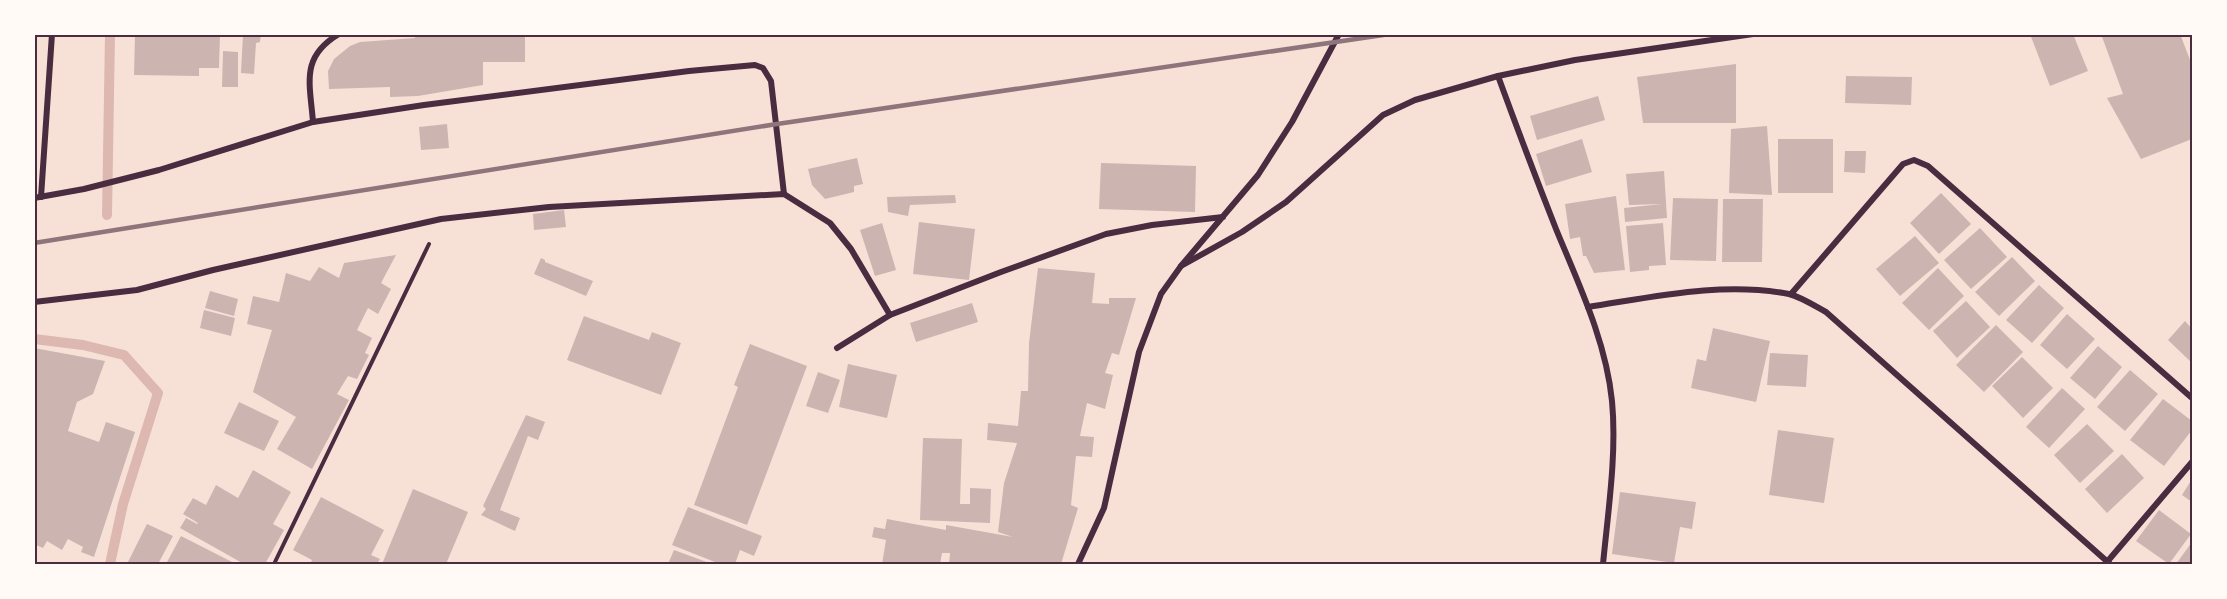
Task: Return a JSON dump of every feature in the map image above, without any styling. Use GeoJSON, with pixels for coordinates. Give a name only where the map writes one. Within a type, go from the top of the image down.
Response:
{"type":"FeatureCollection","features":[{"type":"Feature","properties":{"kind":"street"},"geometry":{"type":"LineString","coordinates":[[52,34],[38,197],[84,189],[159,170],[313,122],[424,105],[689,71],[755,65],[763,68],[771,81],[784,194]]}},
{"type":"Feature","properties":{"kind":"street"},"geometry":{"type":"LineString","coordinates":[[313,122],[309,74],[317,52],[325,42],[339,34]]}},
{"type":"Feature","properties":{"kind":"street"},"geometry":{"type":"LineString","coordinates":[[1078,564],[1104,508],[1139,352],[1161,294],[1181,266],[1258,175],[1292,122],[1339,34]]}},
{"type":"Feature","properties":{"kind":"street"},"geometry":{"type":"LineString","coordinates":[[1181,266],[1242,231],[1286,202],[1383,115],[1414,100],[1498,76],[1575,60],[1753,34]]}},
{"type":"Feature","properties":{"kind":"street"},"geometry":{"type":"LineString","coordinates":[[1498,76],[1528,161],[1588,307],[1603,352],[1612,402],[1612,470],[1603,564]]}},
{"type":"Feature","properties":{"kind":"street"},"geometry":{"type":"LineString","coordinates":[[1791,294],[1903,164],[1914,160],[1928,166],[2193,398]]}},
{"type":"Feature","properties":{"kind":"street"},"geometry":{"type":"LineString","coordinates":[[34,302],[136,290],[213,270],[441,219],[549,207],[784,194],[830,223],[851,249],[890,315]]}},
{"type":"Feature","properties":{"kind":"street"},"geometry":{"type":"LineString","coordinates":[[837,348],[890,315],[1106,234],[1152,225],[1224,217]]}},
{"type":"Feature","properties":{"kind":"street"},"geometry":{"type":"LineString","coordinates":[[1588,307],[1691,291],[1747,289],[1791,294],[1826,312],[2109,563],[2193,462]]}},
{"type":"Feature","properties":{"kind":"path"},"geometry":{"type":"LineString","coordinates":[[274,564],[441,219]]}},
{"type":"Feature","properties":{"kind":"building"},"geometry":{"type":"Polygon","coordinates":[[[135,34],[220,34],[219,68],[199,68],[199,76],[134,75],[135,34]]]}},
{"type":"Feature","properties":{"kind":"building"},"geometry":{"type":"Polygon","coordinates":[[[243,34],[261,34],[260,42],[256,43],[254,74],[241,73],[243,34]]]}},
{"type":"Feature","properties":{"kind":"building"},"geometry":{"type":"Polygon","coordinates":[[[415,34],[525,34],[525,62],[483,62],[483,85],[418,96],[390,97],[390,87],[329,89],[328,71],[334,59],[350,46],[360,42],[415,38],[415,34]]]}},
{"type":"Feature","properties":{"kind":"building"},"geometry":{"type":"Polygon","coordinates":[[[2030,34],[2073,34],[2088,71],[2050,86],[2030,34]]]}},
{"type":"Feature","properties":{"kind":"building"},"geometry":{"type":"Polygon","coordinates":[[[2101,34],[2180,34],[2192,65],[2192,139],[2141,159],[2107,98],[2123,94],[2101,34]]]}},
{"type":"Feature","properties":{"kind":"building"},"geometry":{"type":"Polygon","coordinates":[[[223,51],[238,52],[238,87],[222,87],[223,51]]]}},
{"type":"Feature","properties":{"kind":"building"},"geometry":{"type":"Polygon","coordinates":[[[1736,64],[1736,123],[1643,123],[1637,77],[1736,64]]]}},
{"type":"Feature","properties":{"kind":"building"},"geometry":{"type":"Polygon","coordinates":[[[1846,76],[1912,77],[1911,105],[1845,103],[1846,76]]]}},
{"type":"Feature","properties":{"kind":"building"},"geometry":{"type":"Polygon","coordinates":[[[1598,96],[1605,120],[1537,140],[1530,116],[1598,96]]]}},
{"type":"Feature","properties":{"kind":"building"},"geometry":{"type":"Polygon","coordinates":[[[447,124],[449,148],[421,150],[419,127],[447,124]]]}},
{"type":"Feature","properties":{"kind":"building"},"geometry":{"type":"Polygon","coordinates":[[[1767,126],[1772,195],[1729,193],[1731,129],[1767,126]]]}},
{"type":"Feature","properties":{"kind":"building"},"geometry":{"type":"Polygon","coordinates":[[[1582,139],[1592,172],[1546,186],[1536,154],[1582,139]]]}},
{"type":"Feature","properties":{"kind":"building"},"geometry":{"type":"Polygon","coordinates":[[[1778,139],[1833,139],[1833,193],[1778,193],[1778,139]]]}},
{"type":"Feature","properties":{"kind":"building"},"geometry":{"type":"Polygon","coordinates":[[[1845,151],[1866,151],[1865,173],[1844,172],[1845,151]]]}},
{"type":"Feature","properties":{"kind":"building"},"geometry":{"type":"Polygon","coordinates":[[[857,158],[863,184],[854,186],[854,192],[825,199],[812,185],[808,169],[857,158]]]}},
{"type":"Feature","properties":{"kind":"building"},"geometry":{"type":"Polygon","coordinates":[[[1101,163],[1196,166],[1195,212],[1099,209],[1101,163]]]}},
{"type":"Feature","properties":{"kind":"building"},"geometry":{"type":"Polygon","coordinates":[[[1664,171],[1667,218],[1625,222],[1624,208],[1662,204],[1629,205],[1626,174],[1664,171]]]}},
{"type":"Feature","properties":{"kind":"building"},"geometry":{"type":"Polygon","coordinates":[[[1941,193],[1971,224],[1939,254],[1910,223],[1941,193]]]}},
{"type":"Feature","properties":{"kind":"building"},"geometry":{"type":"Polygon","coordinates":[[[955,195],[956,203],[910,205],[908,216],[888,212],[887,197],[955,195]]]}},
{"type":"Feature","properties":{"kind":"building"},"geometry":{"type":"Polygon","coordinates":[[[1616,196],[1625,270],[1594,273],[1586,256],[1583,256],[1580,237],[1570,239],[1565,204],[1616,196]]]}},
{"type":"Feature","properties":{"kind":"building"},"geometry":{"type":"Polygon","coordinates":[[[1673,198],[1718,199],[1716,261],[1670,260],[1673,198]]]}},
{"type":"Feature","properties":{"kind":"building"},"geometry":{"type":"Polygon","coordinates":[[[1723,199],[1763,199],[1762,262],[1722,262],[1723,199]]]}},
{"type":"Feature","properties":{"kind":"building"},"geometry":{"type":"Polygon","coordinates":[[[564,210],[566,227],[534,230],[533,214],[564,210]]]}},
{"type":"Feature","properties":{"kind":"building"},"geometry":{"type":"Polygon","coordinates":[[[919,222],[975,229],[969,280],[913,274],[919,222]]]}},
{"type":"Feature","properties":{"kind":"building"},"geometry":{"type":"Polygon","coordinates":[[[882,223],[896,270],[875,276],[860,230],[882,223]]]}},
{"type":"Feature","properties":{"kind":"building"},"geometry":{"type":"Polygon","coordinates":[[[1663,223],[1666,265],[1649,266],[1649,270],[1630,272],[1626,226],[1663,223]]]}},
{"type":"Feature","properties":{"kind":"building"},"geometry":{"type":"Polygon","coordinates":[[[1980,228],[2007,257],[1971,289],[1944,260],[1980,228]]]}},
{"type":"Feature","properties":{"kind":"building"},"geometry":{"type":"Polygon","coordinates":[[[1915,236],[1939,263],[1900,296],[1876,269],[1915,236]]]}},
{"type":"Feature","properties":{"kind":"building"},"geometry":{"type":"Polygon","coordinates":[[[396,255],[381,283],[391,289],[378,314],[368,308],[357,330],[372,338],[365,353],[369,355],[357,379],[348,376],[337,394],[349,400],[312,469],[277,449],[296,417],[253,392],[272,330],[247,324],[253,296],[279,302],[286,273],[310,281],[319,267],[339,278],[344,263],[396,255]]]}},
{"type":"Feature","properties":{"kind":"building"},"geometry":{"type":"Polygon","coordinates":[[[2012,257],[2035,281],[1999,316],[1975,292],[2012,257]]]}},
{"type":"Feature","properties":{"kind":"building"},"geometry":{"type":"Polygon","coordinates":[[[541,258],[545,262],[593,281],[586,296],[534,274],[541,258]]]}},
{"type":"Feature","properties":{"kind":"building"},"geometry":{"type":"Polygon","coordinates":[[[1038,268],[1095,273],[1092,303],[1109,304],[1109,298],[1136,298],[1119,355],[1112,353],[1105,373],[1113,375],[1105,409],[1087,403],[1080,436],[1094,437],[1092,457],[1076,456],[1071,505],[1078,508],[1061,564],[949,564],[950,553],[942,553],[940,564],[882,564],[886,540],[872,537],[874,527],[885,529],[887,519],[946,530],[946,525],[1013,537],[998,532],[1004,483],[1017,443],[987,440],[988,423],[1018,426],[1021,391],[1028,391],[1029,343],[1038,268]]]}},
{"type":"Feature","properties":{"kind":"building"},"geometry":{"type":"Polygon","coordinates":[[[1938,268],[1964,296],[1929,330],[1902,303],[1938,268]]]}},
{"type":"Feature","properties":{"kind":"building"},"geometry":{"type":"Polygon","coordinates":[[[2039,285],[2064,308],[2032,343],[2006,320],[2039,285]]]}},
{"type":"Feature","properties":{"kind":"building"},"geometry":{"type":"Polygon","coordinates":[[[210,291],[238,299],[234,316],[205,308],[210,291]]]}},
{"type":"Feature","properties":{"kind":"building"},"geometry":{"type":"Polygon","coordinates":[[[1966,301],[1990,327],[1957,358],[1933,331],[1966,301]]]}},
{"type":"Feature","properties":{"kind":"building"},"geometry":{"type":"Polygon","coordinates":[[[972,303],[978,322],[916,342],[910,323],[972,303]]]}},
{"type":"Feature","properties":{"kind":"building"},"geometry":{"type":"Polygon","coordinates":[[[204,310],[235,318],[231,336],[200,328],[204,310]]]}},
{"type":"Feature","properties":{"kind":"building"},"geometry":{"type":"Polygon","coordinates":[[[2067,314],[2095,339],[2067,369],[2040,345],[2067,314]]]}},
{"type":"Feature","properties":{"kind":"building"},"geometry":{"type":"Polygon","coordinates":[[[584,316],[649,340],[652,332],[681,343],[661,395],[567,360],[584,316]]]}},
{"type":"Feature","properties":{"kind":"building"},"geometry":{"type":"Polygon","coordinates":[[[2185,321],[2192,329],[2192,363],[2168,340],[2185,321]]]}},
{"type":"Feature","properties":{"kind":"building"},"geometry":{"type":"Polygon","coordinates":[[[1996,325],[2023,352],[1984,392],[1956,365],[1996,325]]]}},
{"type":"Feature","properties":{"kind":"building"},"geometry":{"type":"Polygon","coordinates":[[[1713,328],[1770,341],[1756,402],[1691,388],[1697,359],[1706,361],[1713,328]]]}},
{"type":"Feature","properties":{"kind":"building"},"geometry":{"type":"Polygon","coordinates":[[[750,344],[807,366],[747,525],[694,505],[738,387],[734,385],[750,344]]]}},
{"type":"Feature","properties":{"kind":"building"},"geometry":{"type":"Polygon","coordinates":[[[2098,346],[2122,367],[2095,399],[2070,378],[2098,346]]]}},
{"type":"Feature","properties":{"kind":"building"},"geometry":{"type":"Polygon","coordinates":[[[34,348],[105,361],[93,394],[77,402],[68,431],[99,442],[106,422],[135,432],[94,557],[81,552],[83,547],[68,539],[62,550],[47,541],[43,548],[34,544],[34,348]]]}},
{"type":"Feature","properties":{"kind":"building"},"geometry":{"type":"Polygon","coordinates":[[[1770,353],[1808,355],[1806,387],[1767,385],[1770,353]]]}},
{"type":"Feature","properties":{"kind":"building"},"geometry":{"type":"Polygon","coordinates":[[[2022,357],[2053,388],[2023,418],[1992,386],[2022,357]]]}},
{"type":"Feature","properties":{"kind":"building"},"geometry":{"type":"Polygon","coordinates":[[[848,364],[897,375],[887,418],[839,407],[848,364]]]}},
{"type":"Feature","properties":{"kind":"building"},"geometry":{"type":"Polygon","coordinates":[[[2130,370],[2158,394],[2125,431],[2097,407],[2130,370]]]}},
{"type":"Feature","properties":{"kind":"building"},"geometry":{"type":"Polygon","coordinates":[[[818,372],[840,380],[828,413],[806,406],[818,372]]]}},
{"type":"Feature","properties":{"kind":"building"},"geometry":{"type":"Polygon","coordinates":[[[2062,388],[2085,409],[2049,448],[2026,427],[2062,388]]]}},
{"type":"Feature","properties":{"kind":"building"},"geometry":{"type":"Polygon","coordinates":[[[2163,399],[2192,421],[2192,430],[2164,466],[2130,440],[2163,399]]]}},
{"type":"Feature","properties":{"kind":"building"},"geometry":{"type":"Polygon","coordinates":[[[239,402],[279,421],[264,451],[224,433],[239,402]]]}},
{"type":"Feature","properties":{"kind":"building"},"geometry":{"type":"Polygon","coordinates":[[[526,415],[545,422],[538,440],[528,436],[500,510],[520,518],[515,531],[481,515],[486,509],[483,506],[526,415]]]}},
{"type":"Feature","properties":{"kind":"building"},"geometry":{"type":"Polygon","coordinates":[[[2087,424],[2114,451],[2080,483],[2054,455],[2087,424]]]}},
{"type":"Feature","properties":{"kind":"building"},"geometry":{"type":"Polygon","coordinates":[[[1778,430],[1834,438],[1824,503],[1769,495],[1778,430]]]}},
{"type":"Feature","properties":{"kind":"building"},"geometry":{"type":"Polygon","coordinates":[[[923,438],[962,439],[960,504],[970,504],[970,488],[991,489],[990,523],[920,520],[923,438]]]}},
{"type":"Feature","properties":{"kind":"building"},"geometry":{"type":"Polygon","coordinates":[[[2122,454],[2144,478],[2107,513],[2085,489],[2122,454]]]}},
{"type":"Feature","properties":{"kind":"building"},"geometry":{"type":"Polygon","coordinates":[[[253,470],[291,492],[273,524],[284,530],[265,564],[244,564],[180,528],[186,518],[198,523],[183,514],[193,498],[206,505],[216,485],[238,498],[253,470]]]}},
{"type":"Feature","properties":{"kind":"building"},"geometry":{"type":"Polygon","coordinates":[[[2192,479],[2192,502],[2182,495],[2192,479]]]}},
{"type":"Feature","properties":{"kind":"building"},"geometry":{"type":"Polygon","coordinates":[[[413,489],[468,512],[446,564],[382,564],[413,489]]]}},
{"type":"Feature","properties":{"kind":"building"},"geometry":{"type":"Polygon","coordinates":[[[1620,492],[1696,502],[1692,529],[1680,527],[1674,563],[1612,554],[1620,492]]]}},
{"type":"Feature","properties":{"kind":"building"},"geometry":{"type":"Polygon","coordinates":[[[321,497],[384,530],[371,555],[380,559],[377,564],[330,564],[326,562],[310,564],[312,560],[293,550],[321,497]]]}},
{"type":"Feature","properties":{"kind":"building"},"geometry":{"type":"Polygon","coordinates":[[[688,507],[762,536],[754,556],[740,550],[735,564],[720,564],[672,545],[688,507]]]}},
{"type":"Feature","properties":{"kind":"building"},"geometry":{"type":"Polygon","coordinates":[[[2159,510],[2191,534],[2169,564],[2136,541],[2159,510]]]}},
{"type":"Feature","properties":{"kind":"building"},"geometry":{"type":"Polygon","coordinates":[[[147,524],[173,536],[158,564],[127,564],[147,524]]]}},
{"type":"Feature","properties":{"kind":"building"},"geometry":{"type":"Polygon","coordinates":[[[181,536],[236,564],[166,564],[181,536]]]}},
{"type":"Feature","properties":{"kind":"building"},"geometry":{"type":"Polygon","coordinates":[[[2192,542],[2192,564],[2176,564],[2192,542]]]}},
{"type":"Feature","properties":{"kind":"building"},"geometry":{"type":"Polygon","coordinates":[[[674,550],[712,564],[668,564],[674,550]]]}},
{"type":"Feature","properties":{"kind":"waterway"},"geometry":{"type":"LineString","coordinates":[[107,215],[110,34]]}},
{"type":"Feature","properties":{"kind":"waterway"},"geometry":{"type":"LineString","coordinates":[[34,339],[83,345],[124,355],[158,393],[123,504],[110,564]]}},
{"type":"Feature","properties":{"kind":"railway"},"geometry":{"type":"LineString","coordinates":[[34,243],[777,124],[1390,34]]}}]}
